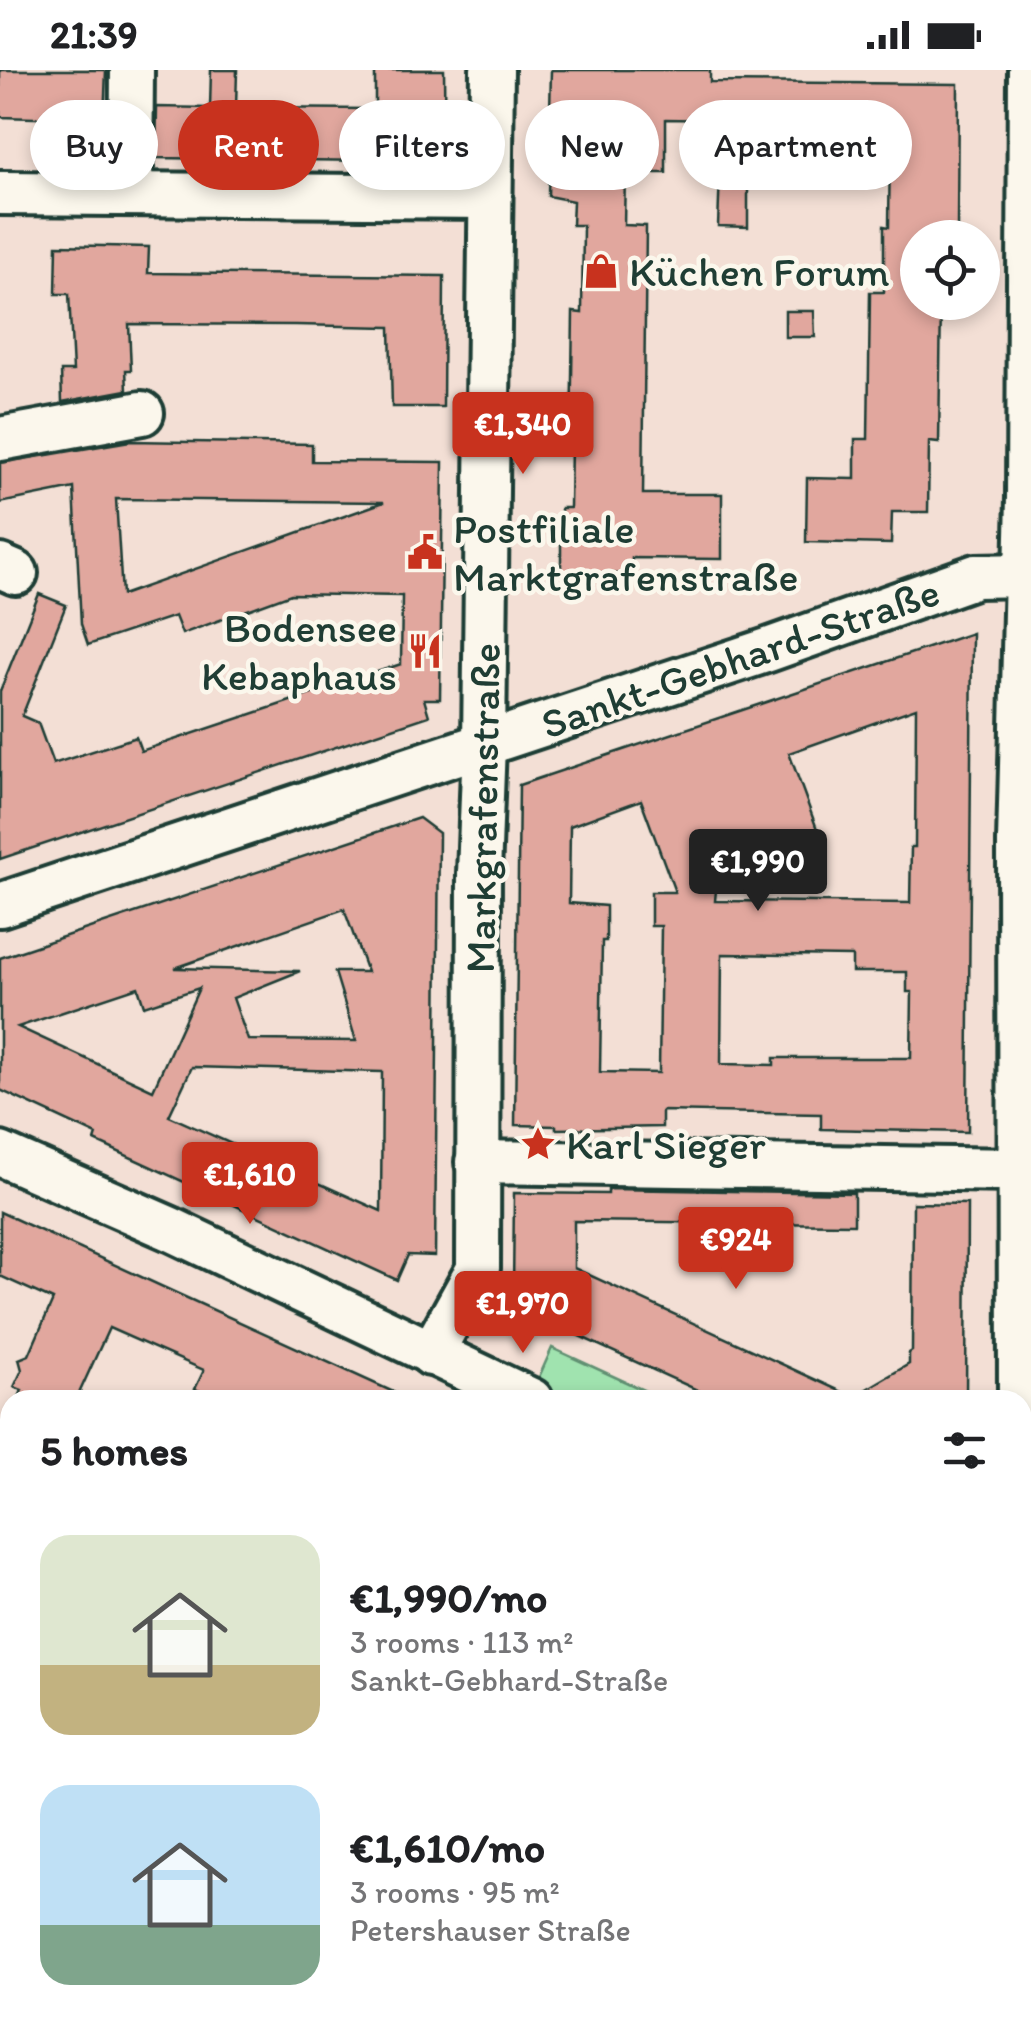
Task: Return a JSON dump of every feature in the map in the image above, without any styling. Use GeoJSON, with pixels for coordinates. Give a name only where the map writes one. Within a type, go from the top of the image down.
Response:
{"type":"FeatureCollection","features":[{"type":"Feature","properties":{"kind":"street"},"geometry":{"type":"LineString","coordinates":[[130,194],[132,70]]}},
{"type":"Feature","properties":{"kind":"street","name":"Markgrafenstraße"},"geometry":{"type":"LineString","coordinates":[[431,1354],[478,1269],[492,70]]}},
{"type":"Feature","properties":{"kind":"street"},"geometry":{"type":"LineString","coordinates":[[1020,1390],[1030,70]]}},
{"type":"Feature","properties":{"kind":"street"},"geometry":{"type":"LineString","coordinates":[[0,193],[490,197]]}},
{"type":"Feature","properties":{"kind":"street"},"geometry":{"type":"LineString","coordinates":[[0,439],[142,413]]}},
{"type":"Feature","properties":{"kind":"street","name":"Sankt-Gebhard-Straße"},"geometry":{"type":"LineString","coordinates":[[0,905],[768,650],[976,576],[1027,576]]}},
{"type":"Feature","properties":{"kind":"street"},"geometry":{"type":"LineString","coordinates":[[0,1154],[173,1230],[431,1354],[497,1390]]}},
{"type":"Feature","properties":{"kind":"street"},"geometry":{"type":"LineString","coordinates":[[477,1162],[1023,1182]]}},
{"type":"Feature","properties":{"kind":"green space"},"geometry":{"type":"Polygon","coordinates":[[[552,1348],[643,1390],[544,1390],[535,1386],[552,1348]]]}},
{"type":"Feature","properties":{"kind":"building"},"geometry":{"type":"Polygon","coordinates":[[[0,70],[106,70],[105,100],[30,100],[30,118],[0,117],[0,70]]]}},
{"type":"Feature","properties":{"kind":"building"},"geometry":{"type":"Polygon","coordinates":[[[211,70],[237,70],[236,100],[210,100],[211,70]]]}},
{"type":"Feature","properties":{"kind":"building"},"geometry":{"type":"Polygon","coordinates":[[[375,70],[444,70],[444,100],[375,100],[375,70]]]}},
{"type":"Feature","properties":{"kind":"building"},"geometry":{"type":"Polygon","coordinates":[[[551,70],[710,70],[710,82],[958,84],[957,220],[900,220],[900,320],[941,320],[939,443],[929,442],[928,512],[892,512],[891,544],[806,542],[807,478],[855,479],[855,439],[868,439],[870,292],[884,292],[884,226],[889,227],[889,190],[912,190],[912,100],[679,100],[679,119],[666,119],[666,173],[659,173],[659,100],[550,100],[551,70]]]}},
{"type":"Feature","properties":{"kind":"building"},"geometry":{"type":"Polygon","coordinates":[[[158,107],[178,107],[178,158],[158,158],[158,107]]]}},
{"type":"Feature","properties":{"kind":"building"},"geometry":{"type":"Polygon","coordinates":[[[319,109],[339,109],[339,161],[319,160],[319,109]]]}},
{"type":"Feature","properties":{"kind":"building"},"geometry":{"type":"Polygon","coordinates":[[[548,190],[625,190],[624,225],[646,226],[643,494],[722,494],[722,559],[632,558],[631,574],[561,573],[561,508],[570,508],[573,312],[582,313],[583,225],[572,225],[573,201],[548,196],[548,190]]]}},
{"type":"Feature","properties":{"kind":"building"},"geometry":{"type":"Polygon","coordinates":[[[719,190],[748,190],[748,227],[718,226],[719,190]]]}},
{"type":"Feature","properties":{"kind":"building"},"geometry":{"type":"Polygon","coordinates":[[[57,245],[149,247],[148,273],[444,276],[443,407],[392,407],[390,327],[296,325],[129,324],[131,370],[126,370],[127,390],[62,402],[61,371],[73,371],[69,294],[56,294],[57,245]]]}},
{"type":"Feature","properties":{"kind":"building"},"geometry":{"type":"Polygon","coordinates":[[[785,311],[814,311],[815,337],[785,337],[785,311]]]}},
{"type":"Feature","properties":{"kind":"building"},"geometry":{"type":"Polygon","coordinates":[[[130,441],[312,444],[312,461],[443,462],[440,699],[424,699],[429,716],[0,859],[0,691],[39,594],[66,605],[22,716],[38,723],[53,764],[136,737],[141,751],[401,664],[402,596],[291,594],[182,634],[175,616],[88,645],[81,624],[74,488],[0,503],[0,463],[130,441]],[[116,499],[122,595],[384,502],[116,499]]]}},
{"type":"Feature","properties":{"kind":"building"},"geometry":{"type":"Polygon","coordinates":[[[972,633],[968,1132],[821,1129],[821,1114],[662,1111],[662,1127],[556,1129],[515,1125],[519,785],[972,633]],[[916,708],[789,753],[817,829],[790,838],[720,847],[715,901],[910,903],[911,847],[915,847],[916,708]],[[641,800],[570,826],[569,903],[606,906],[600,1072],[659,1073],[661,926],[651,926],[651,892],[675,892],[641,800]],[[722,954],[721,1064],[774,1065],[774,1058],[911,1058],[912,992],[907,992],[907,972],[852,972],[852,956],[722,954]]]}},
{"type":"Feature","properties":{"kind":"building"},"geometry":{"type":"Polygon","coordinates":[[[419,818],[439,833],[435,1256],[408,1255],[397,1280],[95,1141],[97,1135],[0,1090],[0,958],[419,818]],[[344,909],[175,968],[300,971],[233,998],[248,1040],[356,1041],[335,972],[367,972],[344,909]],[[138,987],[18,1027],[153,1090],[199,988],[144,1006],[138,987]],[[192,1067],[169,1116],[381,1211],[382,1072],[192,1067]]]}},
{"type":"Feature","properties":{"kind":"building"},"geometry":{"type":"Polygon","coordinates":[[[608,1189],[854,1193],[854,1224],[574,1221],[574,1268],[838,1390],[697,1390],[520,1309],[513,1295],[514,1193],[608,1194],[608,1189]]]}},
{"type":"Feature","properties":{"kind":"building"},"geometry":{"type":"Polygon","coordinates":[[[913,1203],[967,1204],[966,1390],[865,1390],[909,1364],[913,1203]]]}},
{"type":"Feature","properties":{"kind":"building"},"geometry":{"type":"Polygon","coordinates":[[[0,1212],[389,1390],[197,1390],[204,1370],[109,1328],[81,1390],[22,1390],[14,1387],[22,1370],[19,1359],[29,1355],[53,1300],[0,1276],[0,1212]]]}},
{"type":"Feature","properties":{"kind":"place","name":"Küchen Forum"},"geometry":{"type":"Point","coordinates":[601,271]}},
{"type":"Feature","properties":{"kind":"place","name":"Postfiliale Marktgrafenstraße"},"geometry":{"type":"Point","coordinates":[425,552]}},
{"type":"Feature","properties":{"kind":"place","name":"Bodensee Kebaphaus"},"geometry":{"type":"Point","coordinates":[425,651]}},
{"type":"Feature","properties":{"kind":"place","name":"Karl Sieger"},"geometry":{"type":"Point","coordinates":[538,1144]}}]}
